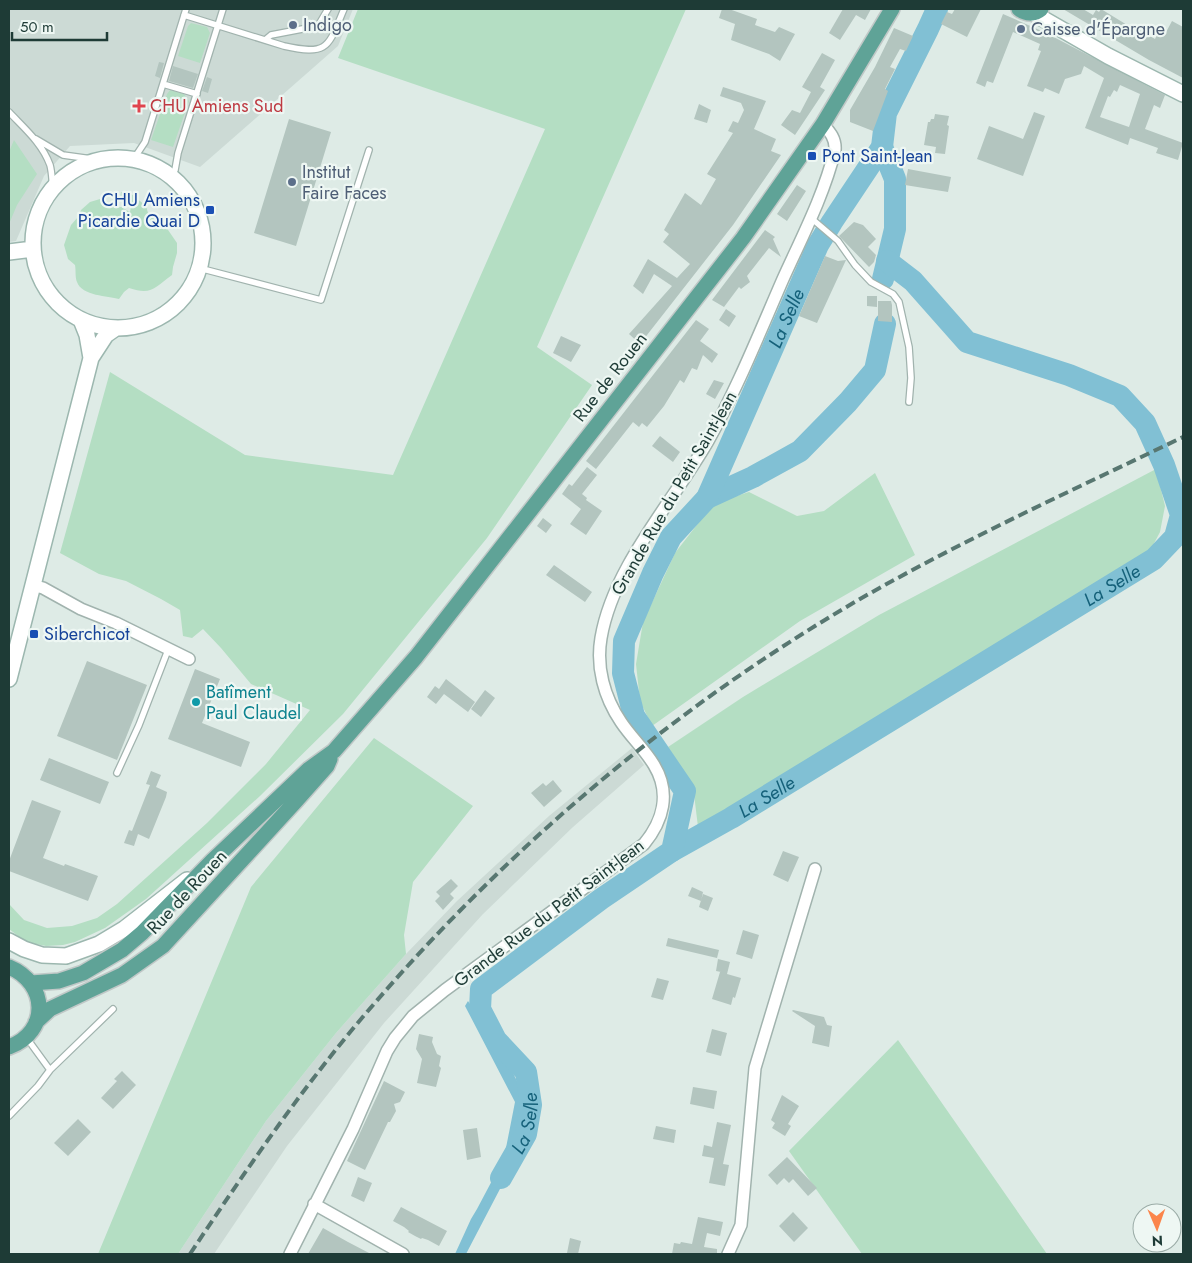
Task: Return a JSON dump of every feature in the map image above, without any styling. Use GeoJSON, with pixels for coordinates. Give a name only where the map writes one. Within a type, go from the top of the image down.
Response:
{"type":"FeatureCollection","features":[{"type":"Feature","properties":{"kind":"main road","name":"Rue de Rouen"},"geometry":{"type":"LineString","coordinates":[[31,983],[59,981],[83,973],[122,950],[142,933],[212,862],[309,769],[334,751],[416,657],[743,238],[823,124],[892,9]]}},
{"type":"Feature","properties":{"kind":"main road","name":"Rue de Rouen"},"geometry":{"type":"LineString","coordinates":[[36,1022],[50,1009],[122,975],[163,946],[327,766],[334,751]]}},
{"type":"Feature","properties":{"kind":"main road"},"geometry":{"type":"LineString","coordinates":[[9,967],[25,976],[36,992],[39,1002],[36,1022],[26,1037],[9,1047]]}},
{"type":"Feature","properties":{"kind":"street"},"geometry":{"type":"LineString","coordinates":[[1038,12],[1108,56],[1183,94]]}},
{"type":"Feature","properties":{"kind":"street","name":"Grande Rue du Petit Saint-Jean"},"geometry":{"type":"LineString","coordinates":[[290,1254],[349,1138],[388,1051],[409,1020],[445,990],[628,857],[644,844],[658,824],[662,807],[661,783],[654,766],[621,723],[607,696],[600,673],[599,659],[602,630],[610,606],[625,573],[707,442],[725,409],[811,218],[836,150],[832,134],[823,124]]}},
{"type":"Feature","properties":{"kind":"street"},"geometry":{"type":"LineString","coordinates":[[116,158],[133,160],[153,166],[171,177],[189,196],[199,213],[203,246],[199,268],[190,288],[170,310],[150,323],[116,328],[98,326],[81,320],[63,308],[48,291],[38,271],[33,249],[34,228],[41,207],[53,189],[74,171],[99,160],[116,158]]}},
{"type":"Feature","properties":{"kind":"street"},"geometry":{"type":"LineString","coordinates":[[9,252],[33,249]]}},
{"type":"Feature","properties":{"kind":"street"},"geometry":{"type":"LineString","coordinates":[[81,320],[87,334],[91,358]]}},
{"type":"Feature","properties":{"kind":"street"},"geometry":{"type":"LineString","coordinates":[[9,679],[91,358],[106,335],[116,328]]}},
{"type":"Feature","properties":{"kind":"street"},"geometry":{"type":"LineString","coordinates":[[32,585],[43,588],[81,609],[116,623],[189,659]]}},
{"type":"Feature","properties":{"kind":"street"},"geometry":{"type":"LineString","coordinates":[[9,941],[24,949],[42,955],[66,956],[99,944],[124,929],[212,862]]}},
{"type":"Feature","properties":{"kind":"street"},"geometry":{"type":"LineString","coordinates":[[728,1254],[741,1225],[755,1068],[815,869]]}},
{"type":"Feature","properties":{"kind":"street"},"geometry":{"type":"LineString","coordinates":[[314,1204],[403,1254]]}},
{"type":"Feature","properties":{"kind":"lane"},"geometry":{"type":"LineString","coordinates":[[265,40],[271,35],[318,26],[328,9]]}},
{"type":"Feature","properties":{"kind":"lane"},"geometry":{"type":"LineString","coordinates":[[133,160],[145,142],[185,12],[265,40],[300,50],[315,50],[326,46],[331,39],[344,9]]}},
{"type":"Feature","properties":{"kind":"lane"},"geometry":{"type":"LineString","coordinates":[[171,177],[175,170],[178,153],[222,10]]}},
{"type":"Feature","properties":{"kind":"lane"},"geometry":{"type":"LineString","coordinates":[[163,84],[197,94]]}},
{"type":"Feature","properties":{"kind":"lane"},"geometry":{"type":"LineString","coordinates":[[9,112],[34,138],[50,166],[53,189]]}},
{"type":"Feature","properties":{"kind":"lane"},"geometry":{"type":"LineString","coordinates":[[34,138],[63,154],[99,160]]}},
{"type":"Feature","properties":{"kind":"lane"},"geometry":{"type":"LineString","coordinates":[[199,268],[321,300],[369,150]]}},
{"type":"Feature","properties":{"kind":"lane"},"geometry":{"type":"LineString","coordinates":[[811,218],[838,242],[854,265],[871,282],[893,294],[899,302],[909,347],[911,378],[909,402]]}},
{"type":"Feature","properties":{"kind":"lane"},"geometry":{"type":"LineString","coordinates":[[117,773],[139,725],[168,650]]}},
{"type":"Feature","properties":{"kind":"lane"},"geometry":{"type":"LineString","coordinates":[[9,1116],[38,1086],[50,1070],[113,1009]]}},
{"type":"Feature","properties":{"kind":"lane"},"geometry":{"type":"LineString","coordinates":[[26,1037],[50,1070]]}},
{"type":"Feature","properties":{"kind":"shaded area","name":"CHU Amiens Sud"},"geometry":{"type":"Polygon","coordinates":[[[9,9],[353,9],[338,46],[200,167],[134,143],[70,146],[44,176],[16,241],[9,242],[9,9]]]}},
{"type":"Feature","properties":{"kind":"shaded area"},"geometry":{"type":"Polygon","coordinates":[[[632,748],[644,765],[573,827],[483,914],[384,1023],[287,1146],[214,1254],[178,1254],[266,1121],[336,1033],[406,954],[457,901],[549,816],[632,748]]]}},
{"type":"Feature","properties":{"kind":"green space"},"geometry":{"type":"Polygon","coordinates":[[[358,9],[686,9],[537,347],[592,385],[487,538],[343,714],[260,796],[146,899],[105,928],[75,942],[63,945],[46,946],[26,942],[9,929],[9,904],[24,920],[47,928],[72,926],[97,918],[117,904],[207,823],[266,764],[310,710],[251,684],[203,629],[192,638],[183,636],[180,610],[126,581],[99,574],[60,553],[110,372],[245,455],[393,475],[545,129],[338,58],[358,9]]]}},
{"type":"Feature","properties":{"kind":"green space"},"geometry":{"type":"Polygon","coordinates":[[[191,23],[207,27],[210,33],[200,63],[178,56],[188,26],[191,23]]]}},
{"type":"Feature","properties":{"kind":"green space"},"geometry":{"type":"Polygon","coordinates":[[[170,90],[184,94],[189,101],[173,147],[151,140],[170,90]]]}},
{"type":"Feature","properties":{"kind":"green space"},"geometry":{"type":"Polygon","coordinates":[[[14,140],[37,174],[17,205],[9,224],[9,152],[14,140]]]}},
{"type":"Feature","properties":{"kind":"green space"},"geometry":{"type":"Polygon","coordinates":[[[121,192],[129,192],[146,206],[148,213],[166,227],[177,243],[177,253],[172,275],[148,291],[129,288],[119,299],[96,295],[80,287],[76,280],[75,265],[68,259],[64,245],[71,225],[81,210],[90,202],[100,199],[116,208],[121,207],[130,212],[131,206],[120,199],[121,192]]]}},
{"type":"Feature","properties":{"kind":"green space"},"geometry":{"type":"Polygon","coordinates":[[[1156,469],[1165,506],[1160,532],[1149,553],[698,827],[693,786],[668,747],[743,697],[879,615],[1156,469]]]}},
{"type":"Feature","properties":{"kind":"green space"},"geometry":{"type":"Polygon","coordinates":[[[875,473],[915,555],[800,621],[652,726],[640,701],[636,664],[643,622],[675,553],[714,503],[749,492],[797,516],[824,511],[875,473]]]}},
{"type":"Feature","properties":{"kind":"green space"},"geometry":{"type":"Polygon","coordinates":[[[374,738],[473,806],[413,882],[404,935],[406,954],[336,1033],[266,1121],[178,1254],[98,1254],[251,887],[374,738]]]}},
{"type":"Feature","properties":{"kind":"green space"},"geometry":{"type":"Polygon","coordinates":[[[898,1040],[1047,1254],[862,1254],[789,1151],[898,1040]]]}},
{"type":"Feature","properties":{"kind":"water"},"geometry":{"type":"Polygon","coordinates":[[[468,1001],[511,1069],[522,1091],[525,1107],[513,1164],[466,1254],[455,1254],[471,1219],[504,1158],[515,1102],[465,1006],[468,1001]]]}},
{"type":"Feature","properties":{"kind":"building"},"geometry":{"type":"Polygon","coordinates":[[[722,9],[729,9],[757,19],[755,25],[775,32],[779,27],[795,34],[780,61],[769,54],[731,40],[735,24],[719,18],[722,9]]]}},
{"type":"Feature","properties":{"kind":"building"},"geometry":{"type":"Polygon","coordinates":[[[843,9],[871,9],[865,20],[856,15],[840,40],[829,33],[843,9]]]}},
{"type":"Feature","properties":{"kind":"building"},"geometry":{"type":"Polygon","coordinates":[[[955,9],[981,9],[967,37],[941,24],[947,12],[952,14],[955,9]]]}},
{"type":"Feature","properties":{"kind":"building"},"geometry":{"type":"Polygon","coordinates":[[[1063,9],[1083,9],[1093,15],[1096,10],[1099,12],[1101,9],[1137,31],[1138,29],[1155,39],[1158,33],[1164,36],[1172,21],[1183,27],[1183,78],[1149,60],[1063,9]]]}},
{"type":"Feature","properties":{"kind":"building"},"geometry":{"type":"Polygon","coordinates":[[[1003,14],[1044,32],[1165,95],[1160,108],[1154,105],[1145,129],[1183,143],[1178,160],[1156,153],[1158,148],[1130,138],[1128,145],[1085,128],[1104,78],[1084,66],[1081,74],[1065,79],[1059,94],[1045,88],[1043,92],[1027,86],[1041,51],[1038,50],[1040,44],[1013,32],[993,83],[987,81],[985,87],[976,83],[1003,14]],[[1120,85],[1117,92],[1114,90],[1110,97],[1108,96],[1100,117],[1129,127],[1140,94],[1120,85]]]}},
{"type":"Feature","properties":{"kind":"building"},"geometry":{"type":"Polygon","coordinates":[[[894,28],[913,36],[906,51],[900,49],[890,67],[895,69],[885,89],[888,91],[873,131],[850,122],[850,110],[875,67],[894,28]]]}},
{"type":"Feature","properties":{"kind":"building"},"geometry":{"type":"Polygon","coordinates":[[[822,53],[835,60],[820,87],[825,90],[795,135],[781,125],[792,110],[800,113],[811,92],[802,87],[822,53]]]}},
{"type":"Feature","properties":{"kind":"building"},"geometry":{"type":"Polygon","coordinates":[[[159,62],[164,63],[160,78],[155,76],[159,62]]]}},
{"type":"Feature","properties":{"kind":"building"},"geometry":{"type":"Polygon","coordinates":[[[173,66],[198,74],[193,88],[169,81],[173,66]]]}},
{"type":"Feature","properties":{"kind":"building"},"geometry":{"type":"Polygon","coordinates":[[[207,77],[212,79],[208,93],[202,91],[207,77]]]}},
{"type":"Feature","properties":{"kind":"building"},"geometry":{"type":"Polygon","coordinates":[[[723,87],[766,101],[754,129],[776,139],[771,151],[781,155],[733,225],[640,344],[629,334],[672,286],[654,274],[643,294],[633,286],[648,259],[677,278],[690,264],[663,242],[669,234],[664,230],[685,193],[701,205],[716,179],[707,174],[733,133],[728,131],[733,121],[738,123],[744,110],[741,103],[720,96],[723,87]]]}},
{"type":"Feature","properties":{"kind":"building"},"geometry":{"type":"Polygon","coordinates":[[[699,104],[711,110],[707,123],[694,119],[699,104]]]}},
{"type":"Feature","properties":{"kind":"building"},"geometry":{"type":"Polygon","coordinates":[[[1034,112],[1045,116],[1023,176],[977,159],[989,126],[1023,139],[1034,112]]]}},
{"type":"Feature","properties":{"kind":"building"},"geometry":{"type":"Polygon","coordinates":[[[935,114],[949,116],[945,154],[935,153],[936,147],[924,145],[928,122],[934,119],[935,114]]]}},
{"type":"Feature","properties":{"kind":"building","name":"Institut Faire Faces"},"geometry":{"type":"Polygon","coordinates":[[[289,119],[331,132],[296,246],[254,233],[289,119]]]}},
{"type":"Feature","properties":{"kind":"building"},"geometry":{"type":"Polygon","coordinates":[[[908,169],[951,177],[948,192],[905,185],[908,169]]]}},
{"type":"Feature","properties":{"kind":"building"},"geometry":{"type":"Polygon","coordinates":[[[797,185],[806,191],[787,221],[777,214],[797,185]]]}},
{"type":"Feature","properties":{"kind":"building"},"geometry":{"type":"Polygon","coordinates":[[[854,222],[863,225],[876,239],[868,247],[876,255],[874,262],[869,267],[839,236],[854,222]]]}},
{"type":"Feature","properties":{"kind":"building"},"geometry":{"type":"Polygon","coordinates":[[[765,230],[775,237],[773,239],[781,257],[769,248],[747,276],[750,282],[741,289],[739,287],[724,307],[712,300],[765,230]]]}},
{"type":"Feature","properties":{"kind":"building"},"geometry":{"type":"Polygon","coordinates":[[[825,256],[838,261],[846,260],[817,323],[799,316],[825,256]]]}},
{"type":"Feature","properties":{"kind":"building"},"geometry":{"type":"Polygon","coordinates":[[[867,296],[877,296],[877,307],[867,306],[867,296]]]}},
{"type":"Feature","properties":{"kind":"building"},"geometry":{"type":"Polygon","coordinates":[[[878,301],[891,301],[892,322],[878,321],[878,301]]]}},
{"type":"Feature","properties":{"kind":"building"},"geometry":{"type":"Polygon","coordinates":[[[726,309],[736,316],[729,327],[719,320],[726,309]]]}},
{"type":"Feature","properties":{"kind":"building"},"geometry":{"type":"Polygon","coordinates":[[[696,320],[709,329],[700,341],[718,354],[712,363],[703,355],[697,370],[692,368],[684,383],[680,380],[664,406],[647,427],[642,423],[639,427],[633,422],[596,469],[586,461],[696,320]]]}},
{"type":"Feature","properties":{"kind":"building"},"geometry":{"type":"Polygon","coordinates":[[[561,336],[581,345],[571,362],[553,353],[561,336]]]}},
{"type":"Feature","properties":{"kind":"building"},"geometry":{"type":"Polygon","coordinates":[[[714,380],[724,383],[715,399],[706,394],[714,380]]]}},
{"type":"Feature","properties":{"kind":"building"},"geometry":{"type":"Polygon","coordinates":[[[660,436],[680,452],[673,462],[652,446],[660,436]]]}},
{"type":"Feature","properties":{"kind":"building"},"geometry":{"type":"Polygon","coordinates":[[[587,467],[597,475],[582,494],[587,498],[586,500],[602,511],[586,535],[570,524],[581,509],[562,494],[569,484],[572,486],[587,467]]]}},
{"type":"Feature","properties":{"kind":"building"},"geometry":{"type":"Polygon","coordinates":[[[543,518],[552,525],[546,533],[537,526],[543,518]]]}},
{"type":"Feature","properties":{"kind":"building"},"geometry":{"type":"Polygon","coordinates":[[[554,565],[592,592],[585,602],[546,575],[554,565]]]}},
{"type":"Feature","properties":{"kind":"building"},"geometry":{"type":"Polygon","coordinates":[[[87,661],[147,685],[117,760],[57,736],[87,661]]]}},
{"type":"Feature","properties":{"kind":"building","name":"Batîment Paul Claudel"},"geometry":{"type":"Polygon","coordinates":[[[195,669],[220,679],[202,723],[250,742],[241,767],[168,739],[195,669]]]}},
{"type":"Feature","properties":{"kind":"building"},"geometry":{"type":"Polygon","coordinates":[[[446,679],[475,702],[468,712],[444,694],[436,704],[427,697],[435,686],[439,689],[446,679]]]}},
{"type":"Feature","properties":{"kind":"building"},"geometry":{"type":"Polygon","coordinates":[[[485,690],[495,698],[481,717],[471,709],[485,690]]]}},
{"type":"Feature","properties":{"kind":"building"},"geometry":{"type":"Polygon","coordinates":[[[49,758],[109,782],[100,804],[40,780],[49,758]]]}},
{"type":"Feature","properties":{"kind":"building"},"geometry":{"type":"Polygon","coordinates":[[[151,771],[161,775],[156,787],[167,792],[166,797],[149,839],[138,834],[134,846],[124,843],[129,830],[132,831],[150,785],[146,784],[151,771]]]}},
{"type":"Feature","properties":{"kind":"building"},"geometry":{"type":"Polygon","coordinates":[[[553,780],[562,791],[544,807],[531,793],[543,783],[546,786],[553,780]]]}},
{"type":"Feature","properties":{"kind":"building"},"geometry":{"type":"Polygon","coordinates":[[[32,800],[61,811],[43,858],[98,876],[88,901],[9,871],[9,861],[32,800]]]}},
{"type":"Feature","properties":{"kind":"building"},"geometry":{"type":"Polygon","coordinates":[[[783,851],[799,857],[788,882],[773,875],[783,851]]]}},
{"type":"Feature","properties":{"kind":"building"},"geometry":{"type":"Polygon","coordinates":[[[451,879],[458,886],[450,894],[454,898],[443,910],[435,901],[440,896],[436,892],[451,879]]]}},
{"type":"Feature","properties":{"kind":"building"},"geometry":{"type":"Polygon","coordinates":[[[692,887],[703,892],[701,901],[688,896],[692,887]]]}},
{"type":"Feature","properties":{"kind":"building"},"geometry":{"type":"Polygon","coordinates":[[[703,894],[713,898],[708,911],[699,907],[703,894]]]}},
{"type":"Feature","properties":{"kind":"building"},"geometry":{"type":"Polygon","coordinates":[[[743,930],[759,935],[752,959],[736,954],[743,930]]]}},
{"type":"Feature","properties":{"kind":"building"},"geometry":{"type":"Polygon","coordinates":[[[668,938],[719,950],[717,958],[666,946],[668,938]]]}},
{"type":"Feature","properties":{"kind":"building"},"geometry":{"type":"Polygon","coordinates":[[[718,959],[730,962],[727,974],[741,978],[731,1005],[712,999],[721,972],[716,971],[718,959]]]}},
{"type":"Feature","properties":{"kind":"building"},"geometry":{"type":"Polygon","coordinates":[[[657,978],[669,981],[663,1000],[651,997],[657,978]]]}},
{"type":"Feature","properties":{"kind":"building"},"geometry":{"type":"Polygon","coordinates":[[[793,1010],[824,1017],[827,1025],[832,1026],[829,1047],[812,1043],[815,1026],[793,1010]]]}},
{"type":"Feature","properties":{"kind":"building"},"geometry":{"type":"Polygon","coordinates":[[[712,1029],[727,1033],[721,1056],[706,1052],[712,1029]]]}},
{"type":"Feature","properties":{"kind":"building"},"geometry":{"type":"Polygon","coordinates":[[[419,1034],[433,1037],[432,1042],[437,1054],[441,1056],[439,1066],[441,1068],[436,1087],[417,1083],[422,1059],[416,1049],[419,1034]]]}},
{"type":"Feature","properties":{"kind":"building"},"geometry":{"type":"Polygon","coordinates":[[[122,1071],[136,1085],[113,1109],[101,1098],[117,1081],[114,1079],[122,1071]]]}},
{"type":"Feature","properties":{"kind":"building"},"geometry":{"type":"Polygon","coordinates":[[[384,1081],[405,1092],[400,1102],[394,1104],[396,1111],[390,1122],[388,1122],[365,1170],[347,1161],[384,1081]]]}},
{"type":"Feature","properties":{"kind":"building"},"geometry":{"type":"Polygon","coordinates":[[[693,1087],[717,1091],[714,1109],[690,1104],[693,1087]]]}},
{"type":"Feature","properties":{"kind":"building"},"geometry":{"type":"Polygon","coordinates":[[[782,1095],[799,1106],[788,1124],[791,1126],[785,1136],[772,1128],[775,1123],[771,1120],[782,1095]]]}},
{"type":"Feature","properties":{"kind":"building"},"geometry":{"type":"Polygon","coordinates":[[[78,1119],[91,1132],[68,1156],[54,1143],[78,1119]]]}},
{"type":"Feature","properties":{"kind":"building"},"geometry":{"type":"Polygon","coordinates":[[[717,1122],[731,1125],[723,1164],[729,1165],[725,1186],[709,1183],[714,1158],[702,1156],[704,1145],[712,1147],[717,1122]]]}},
{"type":"Feature","properties":{"kind":"building"},"geometry":{"type":"Polygon","coordinates":[[[656,1126],[676,1130],[674,1143],[653,1139],[656,1126]]]}},
{"type":"Feature","properties":{"kind":"building"},"geometry":{"type":"Polygon","coordinates":[[[477,1128],[481,1157],[467,1160],[463,1130],[477,1128]]]}},
{"type":"Feature","properties":{"kind":"building"},"geometry":{"type":"Polygon","coordinates":[[[787,1157],[817,1188],[808,1196],[793,1179],[789,1183],[784,1178],[777,1185],[768,1175],[787,1157]]]}},
{"type":"Feature","properties":{"kind":"building"},"geometry":{"type":"Polygon","coordinates":[[[358,1177],[372,1183],[364,1202],[351,1196],[358,1177]]]}},
{"type":"Feature","properties":{"kind":"building"},"geometry":{"type":"Polygon","coordinates":[[[401,1207],[447,1231],[439,1246],[415,1236],[393,1221],[401,1207]]]}},
{"type":"Feature","properties":{"kind":"building"},"geometry":{"type":"Polygon","coordinates":[[[793,1212],[808,1228],[794,1242],[779,1226],[793,1212]]]}},
{"type":"Feature","properties":{"kind":"building"},"geometry":{"type":"Polygon","coordinates":[[[698,1217],[723,1222],[720,1236],[707,1233],[704,1247],[717,1249],[717,1254],[672,1254],[674,1243],[692,1244],[698,1217]]]}},
{"type":"Feature","properties":{"kind":"building"},"geometry":{"type":"Polygon","coordinates":[[[323,1228],[348,1242],[371,1254],[308,1254],[323,1228]]]}},
{"type":"Feature","properties":{"kind":"building"},"geometry":{"type":"Polygon","coordinates":[[[570,1238],[581,1241],[578,1254],[567,1253],[570,1238]]]}},
{"type":"Feature","properties":{"kind":"waterway","name":"La Selle"},"geometry":{"type":"LineString","coordinates":[[501,1178],[526,1134],[531,1105],[526,1072],[496,1040],[480,1009],[481,989],[601,899],[672,851],[685,791],[634,716],[623,673],[624,641],[653,573],[671,537],[707,498],[818,245],[882,147],[886,113],[937,9]]}},
{"type":"Feature","properties":{"kind":"waterway","name":"La Selle"},"geometry":{"type":"LineString","coordinates":[[882,147],[895,179],[895,229],[883,279]]}},
{"type":"Feature","properties":{"kind":"waterway","name":"La Selle"},"geometry":{"type":"LineString","coordinates":[[672,851],[731,818],[1154,559],[1175,537],[1181,515],[1164,465],[1145,423],[1120,396],[1069,375],[967,342],[913,281],[887,261]]}},
{"type":"Feature","properties":{"kind":"waterway","name":"La Selle"},"geometry":{"type":"LineString","coordinates":[[707,498],[753,477],[800,451],[848,402],[875,370],[885,324]]}},
{"type":"Feature","properties":{"kind":"railway"},"geometry":{"type":"LineString","coordinates":[[190,1254],[290,1109],[356,1025],[468,903],[528,845],[590,790],[654,738],[721,689],[789,642],[860,599],[980,535],[1183,437]]}},
{"type":"Feature","properties":{"kind":"place","name":"Indigo"},"geometry":{"type":"Point","coordinates":[293,25]}},
{"type":"Feature","properties":{"kind":"place","name":"Caisse d'Épargne"},"geometry":{"type":"Point","coordinates":[1021,29]}},
{"type":"Feature","properties":{"kind":"place","name":"CHU Amiens Sud"},"geometry":{"type":"Point","coordinates":[139,106]}},
{"type":"Feature","properties":{"kind":"place","name":"Pont Saint-Jean"},"geometry":{"type":"Point","coordinates":[812,156]}},
{"type":"Feature","properties":{"kind":"place","name":"Institut Faire Faces"},"geometry":{"type":"Point","coordinates":[292,182]}},
{"type":"Feature","properties":{"kind":"place","name":"CHU Amiens Picardie Quai D"},"geometry":{"type":"Point","coordinates":[210,210]}},
{"type":"Feature","properties":{"kind":"place","name":"Siberchicot"},"geometry":{"type":"Point","coordinates":[34,634]}},
{"type":"Feature","properties":{"kind":"place","name":"Batîment Paul Claudel"},"geometry":{"type":"Point","coordinates":[196,702]}}]}
